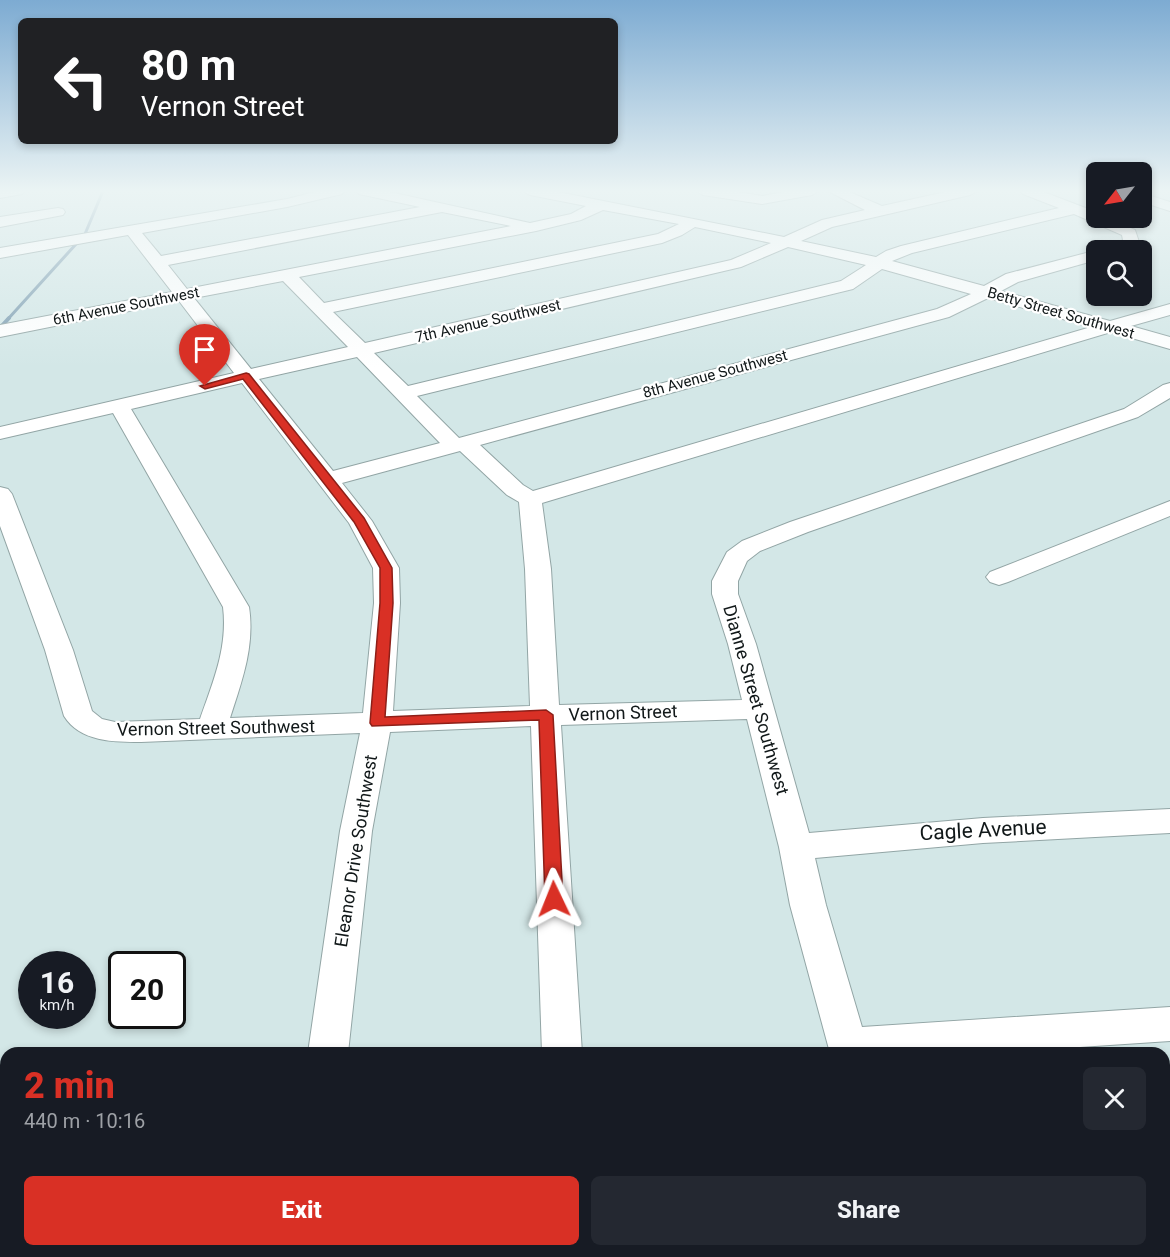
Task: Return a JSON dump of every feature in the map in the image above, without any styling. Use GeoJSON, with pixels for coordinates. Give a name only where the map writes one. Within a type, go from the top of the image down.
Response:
{"type":"FeatureCollection","features":[{"type":"Feature","properties":{"kind":"street"},"geometry":{"type":"LineString","coordinates":[[0,253],[19,250]]}},
{"type":"Feature","properties":{"kind":"street","name":"Eleanor Drive Southwest"},"geometry":{"type":"LineString","coordinates":[[147,250],[360,521],[386,568],[387,603],[377,723],[356,831],[329,1047]]}},
{"type":"Feature","properties":{"kind":"street"},"geometry":{"type":"LineString","coordinates":[[157,262],[221,250]]}},
{"type":"Feature","properties":{"kind":"street","name":"6th Avenue Southwest"},"geometry":{"type":"LineString","coordinates":[[0,331],[416,250]]}},
{"type":"Feature","properties":{"kind":"street"},"geometry":{"type":"LineString","coordinates":[[321,309],[606,250]]}},
{"type":"Feature","properties":{"kind":"street","name":"7th Avenue Southwest"},"geometry":{"type":"LineString","coordinates":[[0,433],[735,264],[772,250]]}},
{"type":"Feature","properties":{"kind":"street","name":"Betty Street Southwest"},"geometry":{"type":"LineString","coordinates":[[822,250],[880,263],[1170,343]]}},
{"type":"Feature","properties":{"kind":"street"},"geometry":{"type":"LineString","coordinates":[[405,393],[847,285],[880,263],[906,250]]}},
{"type":"Feature","properties":{"kind":"street","name":"8th Avenue Southwest"},"geometry":{"type":"LineString","coordinates":[[327,480],[943,313],[1012,278],[1086,258]]}},
{"type":"Feature","properties":{"kind":"street"},"geometry":{"type":"LineString","coordinates":[[287,275],[459,444],[515,490],[530,499],[1170,309]]}},
{"type":"Feature","properties":{"kind":"street","name":"Dianne Street Southwest"},"geometry":{"type":"LineString","coordinates":[[848,1047],[808,905],[796,846],[760,709],[725,594],[725,581],[736,557],[751,546],[799,527],[1131,413],[1170,389]]}},
{"type":"Feature","properties":{"kind":"street"},"geometry":{"type":"LineString","coordinates":[[119,406],[236,607],[240,625],[231,667],[211,730]]}},
{"type":"Feature","properties":{"kind":"street","name":"Vernon Street Southwest"},"geometry":{"type":"LineString","coordinates":[[0,494],[59,650],[79,716],[93,727],[115,732],[377,723]]}},
{"type":"Feature","properties":{"kind":"street"},"geometry":{"type":"LineString","coordinates":[[530,499],[538,569],[562,1047]]}},
{"type":"Feature","properties":{"kind":"street"},"geometry":{"type":"LineString","coordinates":[[999,577],[1170,508]]}},
{"type":"Feature","properties":{"kind":"street","name":"Vernon Street"},"geometry":{"type":"LineString","coordinates":[[377,723],[546,715],[760,709]]}},
{"type":"Feature","properties":{"kind":"street","name":"Cagle Avenue"},"geometry":{"type":"LineString","coordinates":[[796,846],[910,834],[1170,821]]}},
{"type":"Feature","properties":{"kind":"street"},"geometry":{"type":"LineString","coordinates":[[875,1047],[1170,1024]]}},
{"type":"Feature","properties":{"kind":"waterway"},"geometry":{"type":"LineString","coordinates":[[8,319],[71,250]]}},
{"type":"Feature","properties":{"kind":"waterway"},"geometry":{"type":"LineString","coordinates":[[0,328],[9,318]]}},
{"type":"Feature","properties":{"kind":"route"},"geometry":{"type":"LineString","coordinates":[[205,386],[246,376],[360,521],[386,568],[387,603],[377,723],[546,715],[554,899]]}}]}
